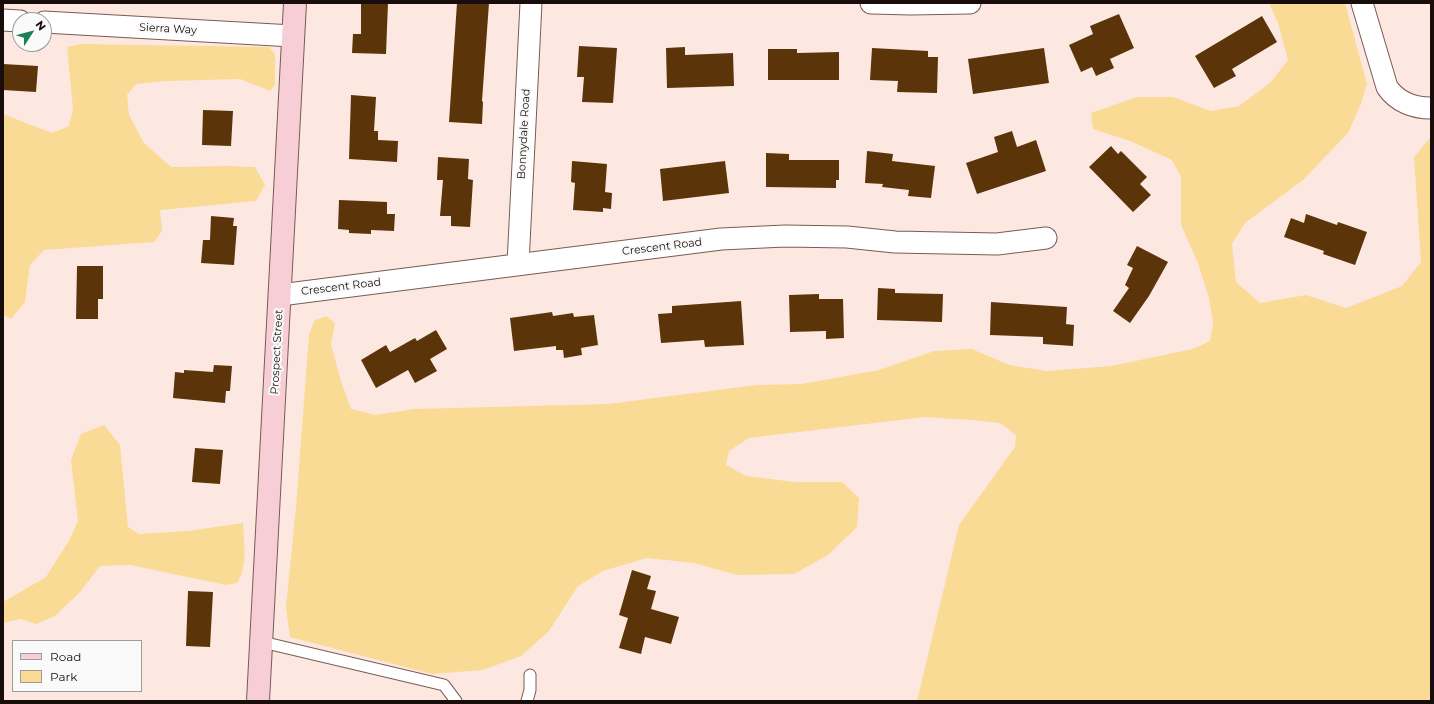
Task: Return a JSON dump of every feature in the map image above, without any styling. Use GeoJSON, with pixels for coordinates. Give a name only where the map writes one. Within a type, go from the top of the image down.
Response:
{"type":"FeatureCollection","features":[{"type":"Feature","properties":{"kind":"main road","name":"Prospect Street"},"geometry":{"type":"LineString","coordinates":[[258,701],[295,3]]}},
{"type":"Feature","properties":{"kind":"street","name":"Bonnydale Road"},"geometry":{"type":"LineString","coordinates":[[518,264],[531,3]]}},
{"type":"Feature","properties":{"kind":"street"},"geometry":{"type":"LineString","coordinates":[[871,3],[970,3]]}},
{"type":"Feature","properties":{"kind":"street"},"geometry":{"type":"LineString","coordinates":[[1362,3],[1388,87],[1392,94],[1405,103],[1421,108],[1431,108]]}},
{"type":"Feature","properties":{"kind":"street","name":"Sierra Way"},"geometry":{"type":"LineString","coordinates":[[52,22],[293,36]]}},
{"type":"Feature","properties":{"kind":"street","name":"Crescent Road"},"geometry":{"type":"LineString","coordinates":[[280,295],[721,239],[785,236],[840,237],[895,242],[997,244],[1046,238]]}},
{"type":"Feature","properties":{"kind":"lane"},"geometry":{"type":"LineString","coordinates":[[262,642],[444,685],[456,701]]}},
{"type":"Feature","properties":{"kind":"lane"},"geometry":{"type":"LineString","coordinates":[[527,701],[530,690],[530,675]]}},
{"type":"Feature","properties":{"kind":"green space"},"geometry":{"type":"Polygon","coordinates":[[[1269,3],[1345,3],[1367,84],[1361,104],[1348,133],[1303,180],[1245,223],[1232,244],[1236,282],[1260,303],[1306,295],[1346,308],[1402,286],[1421,262],[1414,157],[1431,137],[1431,701],[917,701],[959,525],[1015,447],[1016,435],[1000,423],[925,417],[749,438],[729,451],[726,465],[746,476],[795,482],[842,482],[859,498],[857,527],[828,555],[794,574],[737,575],[694,563],[647,558],[603,571],[578,586],[549,631],[521,656],[483,670],[432,674],[290,637],[286,607],[296,507],[309,335],[314,321],[326,316],[335,323],[331,344],[340,378],[351,409],[375,415],[414,409],[608,404],[757,385],[802,384],[879,370],[934,351],[972,349],[1009,365],[1047,371],[1111,366],[1193,349],[1210,341],[1213,323],[1209,298],[1198,263],[1181,225],[1181,177],[1172,160],[1130,141],[1093,129],[1091,113],[1137,97],[1173,97],[1211,111],[1239,106],[1271,82],[1288,60],[1278,23],[1269,3]]]}},
{"type":"Feature","properties":{"kind":"green space"},"geometry":{"type":"Polygon","coordinates":[[[81,44],[269,47],[275,54],[275,85],[270,91],[240,79],[168,81],[136,84],[127,95],[129,115],[144,143],[171,167],[255,167],[265,185],[256,201],[160,210],[162,231],[154,242],[44,250],[30,265],[25,302],[11,319],[3,315],[3,114],[52,133],[69,126],[73,109],[67,47],[81,44]]]}},
{"type":"Feature","properties":{"kind":"green space"},"geometry":{"type":"Polygon","coordinates":[[[104,425],[120,445],[128,527],[139,534],[188,531],[243,523],[244,562],[243,570],[237,583],[226,585],[130,565],[100,566],[80,592],[55,616],[36,624],[20,619],[3,623],[3,602],[46,577],[70,539],[78,521],[71,460],[81,434],[104,425]]]}},
{"type":"Feature","properties":{"kind":"building"},"geometry":{"type":"Polygon","coordinates":[[[361,3],[388,3],[386,54],[352,53],[353,34],[361,34],[361,3]]]}},
{"type":"Feature","properties":{"kind":"building"},"geometry":{"type":"Polygon","coordinates":[[[457,3],[489,3],[482,101],[482,124],[449,122],[457,3]]]}},
{"type":"Feature","properties":{"kind":"building"},"geometry":{"type":"Polygon","coordinates":[[[1119,14],[1134,48],[1110,59],[1114,68],[1096,76],[1092,67],[1081,72],[1069,45],[1093,34],[1090,26],[1119,14]]]}},
{"type":"Feature","properties":{"kind":"building"},"geometry":{"type":"Polygon","coordinates":[[[1262,16],[1277,42],[1232,69],[1236,76],[1214,88],[1195,56],[1262,16]]]}},
{"type":"Feature","properties":{"kind":"building"},"geometry":{"type":"Polygon","coordinates":[[[579,46],[617,48],[613,103],[582,102],[584,77],[577,77],[579,46]]]}},
{"type":"Feature","properties":{"kind":"building"},"geometry":{"type":"Polygon","coordinates":[[[685,47],[685,55],[733,53],[734,86],[667,88],[666,48],[685,47]]]}},
{"type":"Feature","properties":{"kind":"building"},"geometry":{"type":"Polygon","coordinates":[[[872,48],[928,51],[928,57],[938,57],[937,93],[897,92],[898,81],[870,80],[872,48]]]}},
{"type":"Feature","properties":{"kind":"building"},"geometry":{"type":"Polygon","coordinates":[[[1044,48],[1049,83],[973,94],[968,59],[1044,48]]]}},
{"type":"Feature","properties":{"kind":"building"},"geometry":{"type":"Polygon","coordinates":[[[768,49],[797,49],[797,53],[839,52],[839,80],[768,80],[768,49]]]}},
{"type":"Feature","properties":{"kind":"building"},"geometry":{"type":"Polygon","coordinates":[[[3,64],[38,66],[36,92],[3,90],[3,64]]]}},
{"type":"Feature","properties":{"kind":"building"},"geometry":{"type":"Polygon","coordinates":[[[351,95],[376,97],[374,131],[378,131],[378,140],[398,141],[397,162],[349,159],[351,95]]]}},
{"type":"Feature","properties":{"kind":"building"},"geometry":{"type":"Polygon","coordinates":[[[203,110],[233,111],[231,146],[202,145],[203,110]]]}},
{"type":"Feature","properties":{"kind":"building"},"geometry":{"type":"Polygon","coordinates":[[[1012,131],[1017,147],[1036,140],[1046,171],[977,194],[966,163],[998,152],[994,137],[1012,131]]]}},
{"type":"Feature","properties":{"kind":"building"},"geometry":{"type":"Polygon","coordinates":[[[1111,146],[1118,154],[1121,151],[1147,177],[1140,184],[1151,195],[1133,212],[1089,167],[1111,146]]]}},
{"type":"Feature","properties":{"kind":"building"},"geometry":{"type":"Polygon","coordinates":[[[867,151],[893,154],[892,161],[935,166],[931,198],[908,196],[909,190],[882,187],[883,184],[865,183],[867,151]]]}},
{"type":"Feature","properties":{"kind":"building"},"geometry":{"type":"Polygon","coordinates":[[[766,153],[789,154],[789,160],[839,160],[839,180],[836,180],[836,188],[766,187],[766,153]]]}},
{"type":"Feature","properties":{"kind":"building"},"geometry":{"type":"Polygon","coordinates":[[[438,157],[469,159],[468,179],[473,180],[470,227],[451,226],[451,216],[440,216],[443,180],[437,180],[438,157]]]}},
{"type":"Feature","properties":{"kind":"building"},"geometry":{"type":"Polygon","coordinates":[[[572,161],[607,164],[605,192],[612,193],[611,209],[603,208],[603,212],[573,210],[575,183],[571,182],[572,161]]]}},
{"type":"Feature","properties":{"kind":"building"},"geometry":{"type":"Polygon","coordinates":[[[725,161],[729,193],[663,201],[660,169],[725,161]]]}},
{"type":"Feature","properties":{"kind":"building"},"geometry":{"type":"Polygon","coordinates":[[[339,200],[387,202],[387,214],[395,214],[394,231],[371,230],[371,234],[349,233],[349,230],[338,229],[339,200]]]}},
{"type":"Feature","properties":{"kind":"building"},"geometry":{"type":"Polygon","coordinates":[[[1306,214],[1337,225],[1338,222],[1367,232],[1355,265],[1323,254],[1324,251],[1284,237],[1291,218],[1304,223],[1306,214]]]}},
{"type":"Feature","properties":{"kind":"building"},"geometry":{"type":"Polygon","coordinates":[[[211,216],[234,218],[233,226],[237,226],[234,265],[201,263],[203,240],[210,240],[211,216]]]}},
{"type":"Feature","properties":{"kind":"building"},"geometry":{"type":"Polygon","coordinates":[[[1137,246],[1168,262],[1149,296],[1130,323],[1113,311],[1129,288],[1125,285],[1133,268],[1127,265],[1137,246]]]}},
{"type":"Feature","properties":{"kind":"building"},"geometry":{"type":"Polygon","coordinates":[[[77,266],[103,266],[103,299],[98,299],[98,319],[76,319],[77,266]]]}},
{"type":"Feature","properties":{"kind":"building"},"geometry":{"type":"Polygon","coordinates":[[[878,288],[895,289],[895,293],[943,294],[942,322],[877,320],[878,288]]]}},
{"type":"Feature","properties":{"kind":"building"},"geometry":{"type":"Polygon","coordinates":[[[819,294],[819,299],[843,299],[844,338],[826,339],[826,331],[790,332],[789,295],[819,294]]]}},
{"type":"Feature","properties":{"kind":"building"},"geometry":{"type":"Polygon","coordinates":[[[741,301],[744,345],[705,347],[704,340],[661,343],[658,314],[672,313],[672,306],[741,301]]]}},
{"type":"Feature","properties":{"kind":"building"},"geometry":{"type":"Polygon","coordinates":[[[991,302],[1067,307],[1066,324],[1074,325],[1073,346],[1043,344],[1043,337],[990,335],[991,302]]]}},
{"type":"Feature","properties":{"kind":"building"},"geometry":{"type":"Polygon","coordinates":[[[552,312],[553,316],[573,313],[574,317],[594,315],[598,345],[581,348],[582,355],[564,358],[563,350],[556,350],[556,346],[514,351],[510,318],[552,312]]]}},
{"type":"Feature","properties":{"kind":"building"},"geometry":{"type":"Polygon","coordinates":[[[436,330],[447,349],[430,359],[437,371],[415,383],[408,370],[376,388],[361,360],[386,345],[390,352],[415,338],[417,341],[436,330]]]}},
{"type":"Feature","properties":{"kind":"building"},"geometry":{"type":"Polygon","coordinates":[[[214,365],[232,366],[230,391],[226,391],[225,403],[173,398],[175,372],[184,373],[184,370],[213,372],[214,365]]]}},
{"type":"Feature","properties":{"kind":"building"},"geometry":{"type":"Polygon","coordinates":[[[195,448],[223,450],[220,484],[192,482],[195,448]]]}},
{"type":"Feature","properties":{"kind":"building"},"geometry":{"type":"Polygon","coordinates":[[[632,570],[651,576],[647,589],[656,591],[651,609],[679,617],[671,644],[645,637],[641,654],[619,648],[628,618],[619,615],[632,570]]]}},
{"type":"Feature","properties":{"kind":"building"},"geometry":{"type":"Polygon","coordinates":[[[188,591],[213,592],[210,647],[186,646],[188,591]]]}}]}
